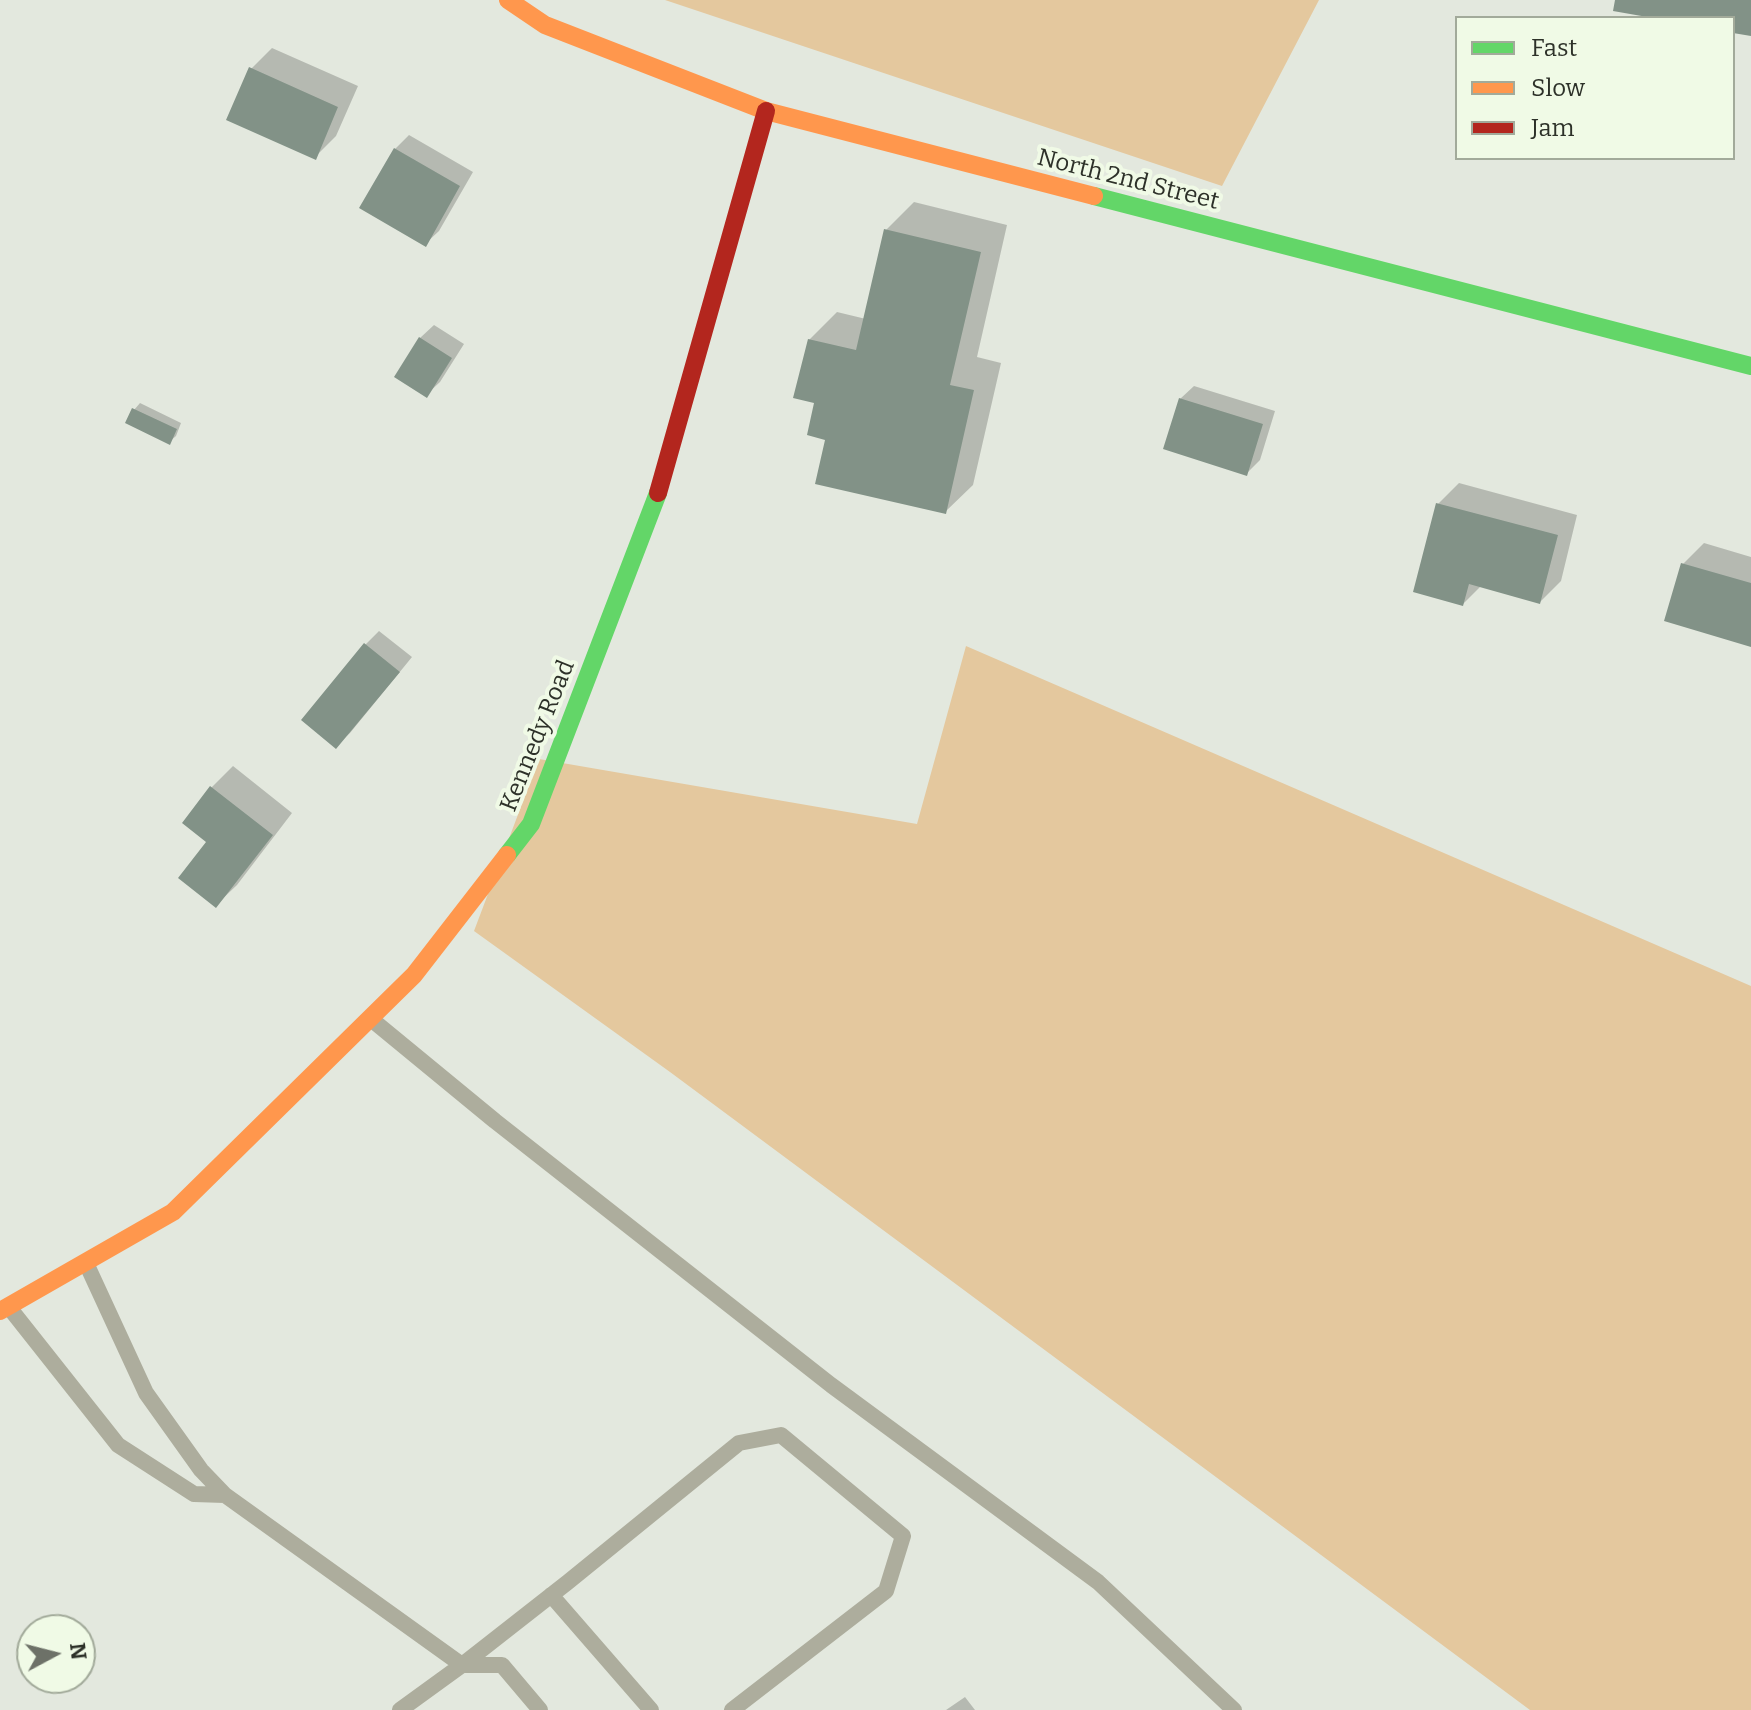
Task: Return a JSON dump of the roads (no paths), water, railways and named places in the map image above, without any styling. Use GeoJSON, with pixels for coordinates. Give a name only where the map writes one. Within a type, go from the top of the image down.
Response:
{"type":"FeatureCollection","features":[{"type":"Feature","properties":{"kind":"street","name":"North 2nd Street"},"geometry":{"type":"LineString","coordinates":[[508,0],[545,25],[766,111],[1751,366]]}},
{"type":"Feature","properties":{"kind":"street","name":"Kennedy Road"},"geometry":{"type":"LineString","coordinates":[[4,1309],[173,1212],[414,975],[531,824],[656,500],[766,111]]}},
{"type":"Feature","properties":{"kind":"lane"},"geometry":{"type":"LineString","coordinates":[[370,1018],[495,1121],[831,1385],[1098,1582],[1234,1710]]}},
{"type":"Feature","properties":{"kind":"lane"},"geometry":{"type":"LineString","coordinates":[[85,1262],[146,1393],[201,1470],[225,1495],[462,1665],[502,1665],[540,1710]]}},
{"type":"Feature","properties":{"kind":"lane"},"geometry":{"type":"LineString","coordinates":[[4,1309],[118,1445],[194,1494],[225,1495]]}},
{"type":"Feature","properties":{"kind":"lane"},"geometry":{"type":"LineString","coordinates":[[400,1710],[551,1595],[739,1443],[781,1435],[903,1536],[886,1591],[732,1710]]}},
{"type":"Feature","properties":{"kind":"lane"},"geometry":{"type":"LineString","coordinates":[[551,1595],[651,1710]]}}]}
